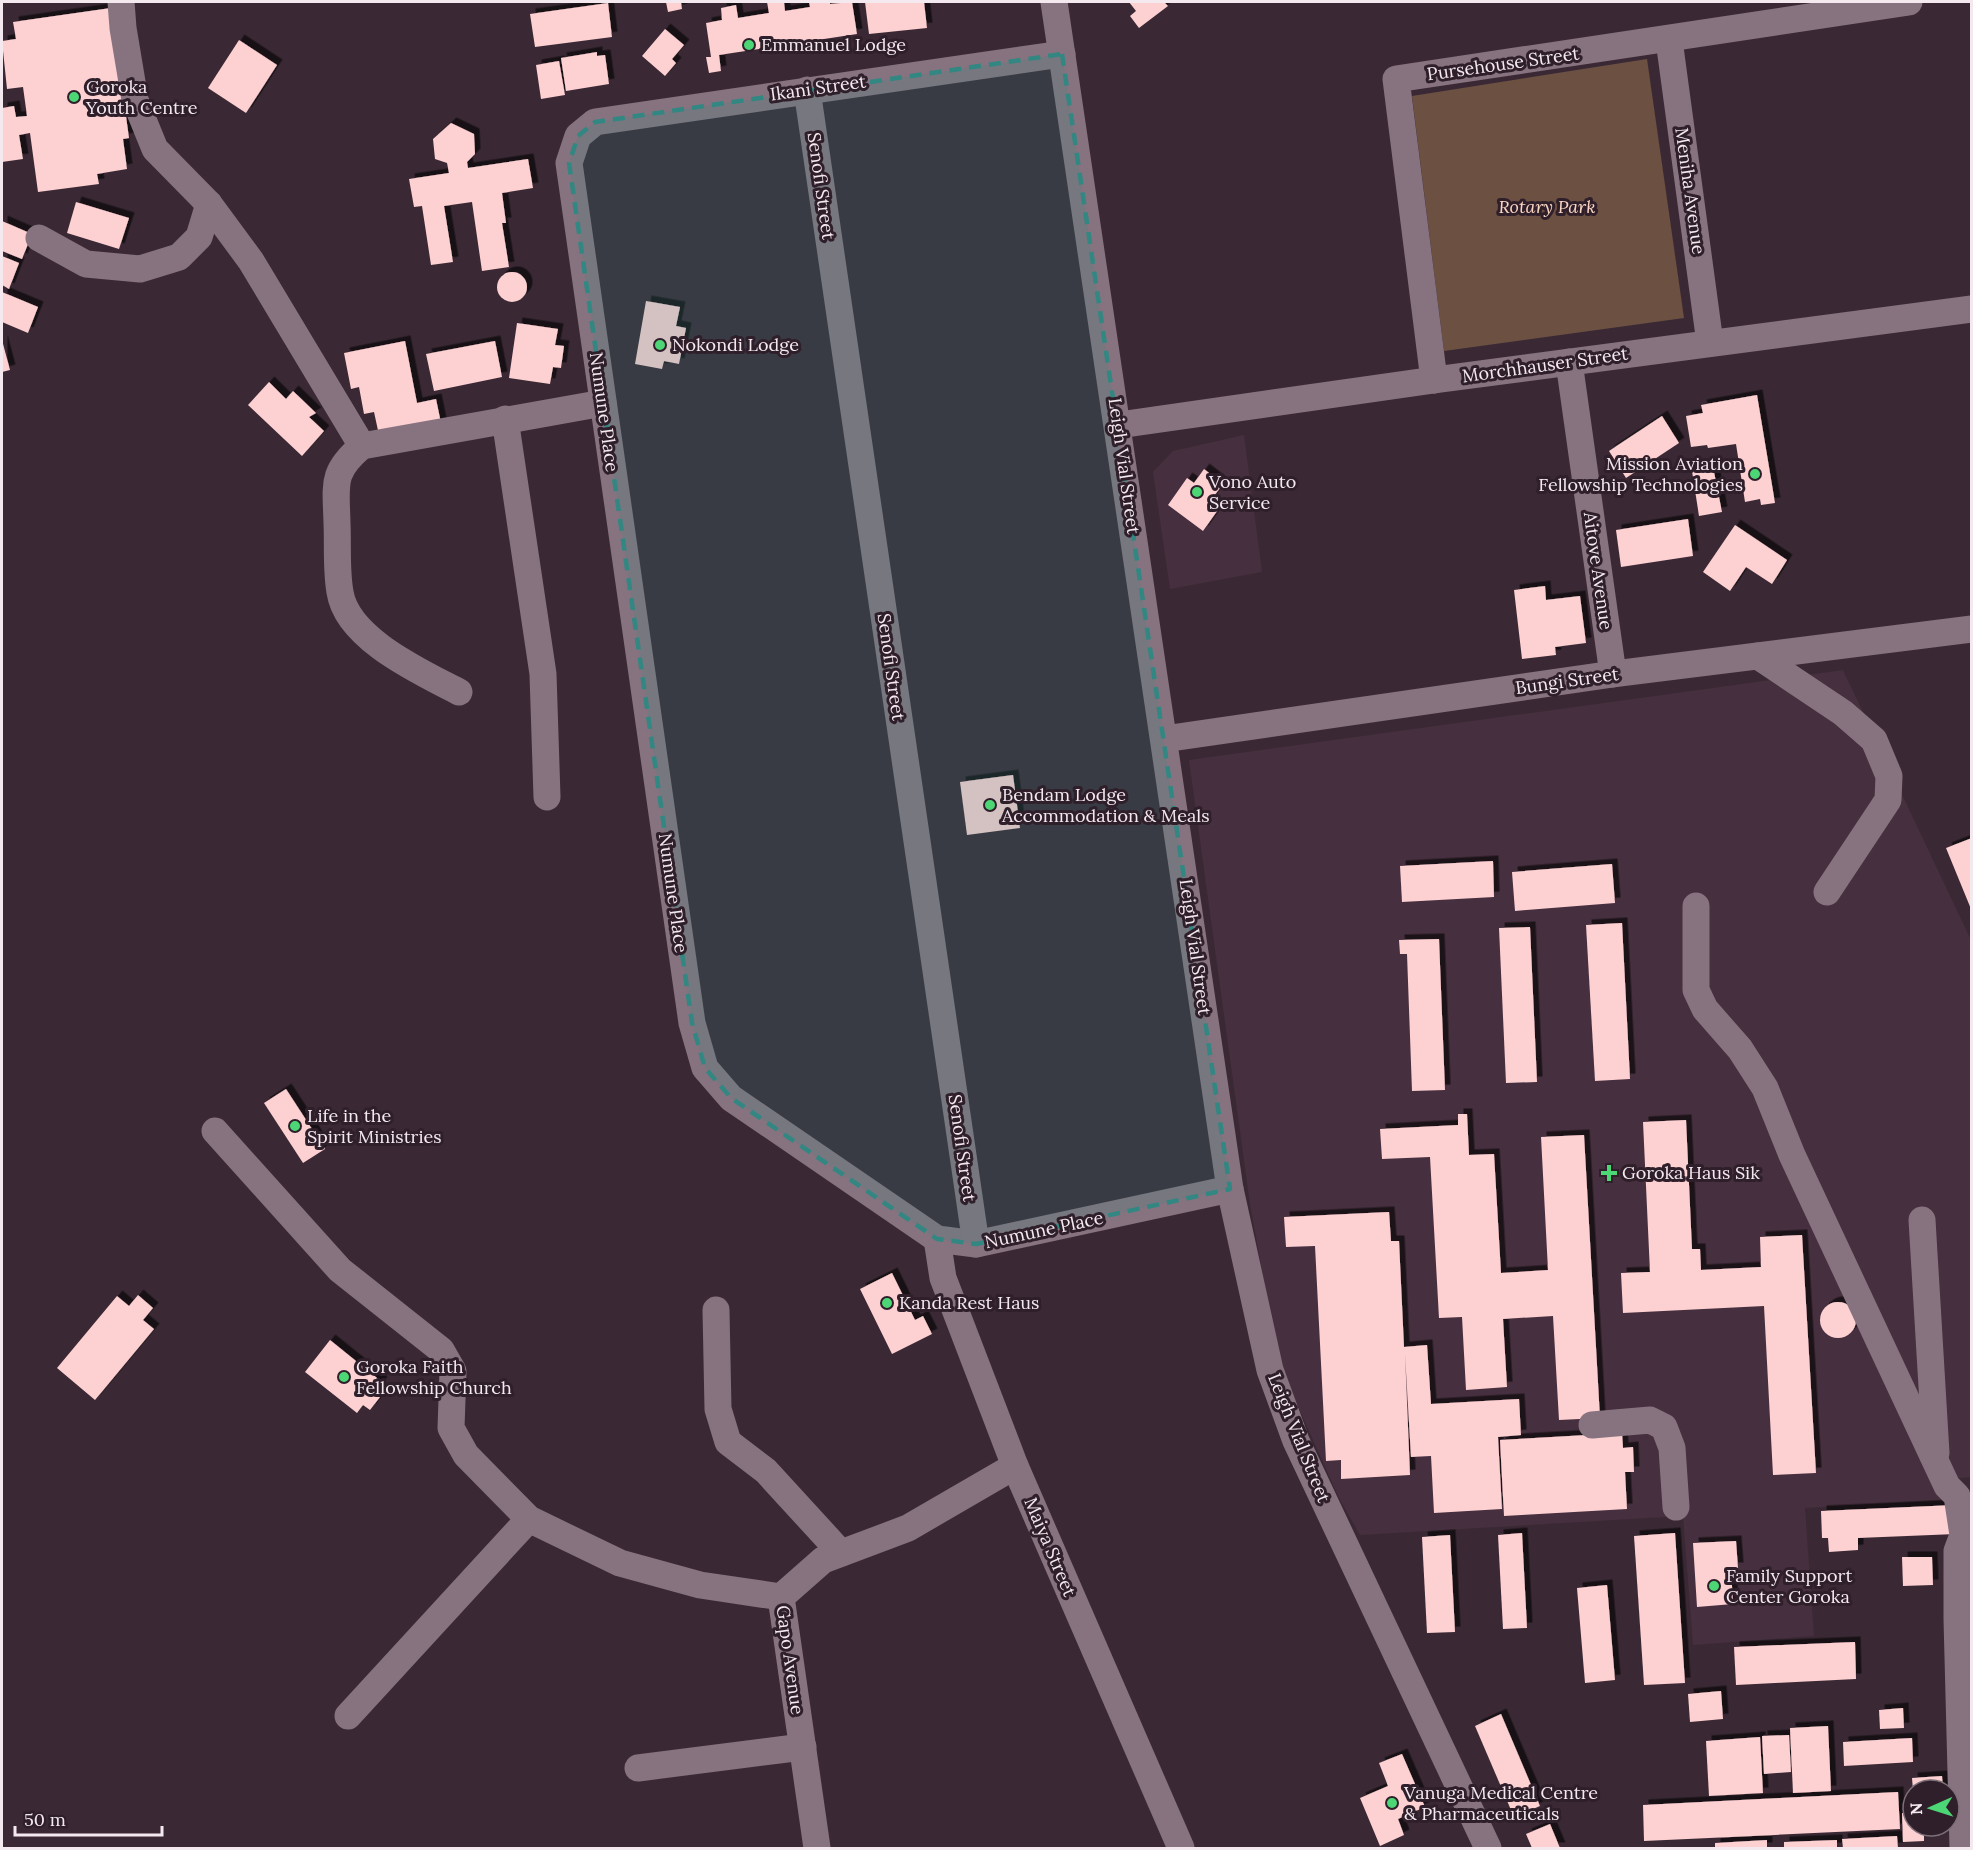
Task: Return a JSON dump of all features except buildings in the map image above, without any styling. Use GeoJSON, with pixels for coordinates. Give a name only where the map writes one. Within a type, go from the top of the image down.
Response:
{"type":"FeatureCollection","features":[{"type":"Feature","properties":{"kind":"street"},"geometry":{"type":"LineString","coordinates":[[121,2],[135,100],[155,149],[209,204],[250,261],[362,446]]}},
{"type":"Feature","properties":{"kind":"street","name":"Leigh Vial Street"},"geometry":{"type":"LineString","coordinates":[[1054,2],[1119,425],[1230,1189],[1270,1370],[1296,1441],[1488,1848]]}},
{"type":"Feature","properties":{"kind":"street","name":"Pursehouse Street"},"geometry":{"type":"LineString","coordinates":[[1434,380],[1396,79],[1669,40],[1909,2]]}},
{"type":"Feature","properties":{"kind":"street","name":"Meniha Avenue"},"geometry":{"type":"LineString","coordinates":[[1669,40],[1710,343]]}},
{"type":"Feature","properties":{"kind":"street","name":"Ikani Street"},"geometry":{"type":"LineString","coordinates":[[578,136],[595,122],[1062,54]]}},
{"type":"Feature","properties":{"kind":"street","name":"Senofi Street"},"geometry":{"type":"LineString","coordinates":[[807,90],[976,1244]]}},
{"type":"Feature","properties":{"kind":"street","name":"Numune Place"},"geometry":{"type":"LineString","coordinates":[[578,136],[569,162],[692,1023],[705,1068],[731,1098],[937,1239],[976,1244],[1230,1189]]}},
{"type":"Feature","properties":{"kind":"street"},"geometry":{"type":"LineString","coordinates":[[39,238],[86,264],[140,269],[179,257],[199,237],[209,204]]}},
{"type":"Feature","properties":{"kind":"street","name":"Morchhauser Street"},"geometry":{"type":"LineString","coordinates":[[1119,425],[1434,380],[1971,309]]}},
{"type":"Feature","properties":{"kind":"street","name":"Aitove Avenue"},"geometry":{"type":"LineString","coordinates":[[1569,362],[1613,674]]}},
{"type":"Feature","properties":{"kind":"street"},"geometry":{"type":"LineString","coordinates":[[459,692],[390,655],[351,618],[340,594],[336,486],[343,462],[362,446],[603,403]]}},
{"type":"Feature","properties":{"kind":"street"},"geometry":{"type":"LineString","coordinates":[[505,419],[543,674],[547,797]]}},
{"type":"Feature","properties":{"kind":"street","name":"Bungi Street"},"geometry":{"type":"LineString","coordinates":[[1164,740],[1613,674],[1971,629]]}},
{"type":"Feature","properties":{"kind":"street"},"geometry":{"type":"LineString","coordinates":[[1758,656],[1843,713],[1874,740],[1889,776],[1888,800],[1827,892]]}},
{"type":"Feature","properties":{"kind":"street"},"geometry":{"type":"LineString","coordinates":[[1696,906],[1696,990],[1705,1009],[1740,1049],[1765,1088],[1792,1155],[1936,1463],[1947,1486],[1957,1496],[1963,1535],[1957,1551],[1963,1848]]}},
{"type":"Feature","properties":{"kind":"street"},"geometry":{"type":"LineString","coordinates":[[215,1131],[340,1270],[441,1350],[453,1371],[451,1428],[466,1455],[530,1519],[620,1563],[700,1585],[781,1597]]}},
{"type":"Feature","properties":{"kind":"street"},"geometry":{"type":"LineString","coordinates":[[1922,1220],[1934,1389],[1936,1463]]}},
{"type":"Feature","properties":{"kind":"street","name":"Maiya Street"},"geometry":{"type":"LineString","coordinates":[[937,1239],[943,1278],[1015,1466],[1181,1848]]}},
{"type":"Feature","properties":{"kind":"street"},"geometry":{"type":"LineString","coordinates":[[716,1310],[718,1409],[728,1442],[766,1471],[841,1554]]}},
{"type":"Feature","properties":{"kind":"street"},"geometry":{"type":"LineString","coordinates":[[1592,1425],[1650,1420],[1664,1427],[1672,1448],[1676,1507]]}},
{"type":"Feature","properties":{"kind":"street","name":"Gapo Avenue"},"geometry":{"type":"LineString","coordinates":[[817,1848],[781,1597],[823,1560],[908,1528],[1015,1466]]}},
{"type":"Feature","properties":{"kind":"street"},"geometry":{"type":"LineString","coordinates":[[348,1716],[530,1519]]}},
{"type":"Feature","properties":{"kind":"street"},"geometry":{"type":"LineString","coordinates":[[638,1768],[803,1747]]}},
{"type":"Feature","properties":{"kind":"highlighted area"},"geometry":{"type":"Polygon","coordinates":[[[1062,54],[1230,1189],[976,1244],[937,1239],[731,1098],[705,1068],[692,1023],[569,163],[578,136],[595,122],[1062,54]]]}},
{"type":"Feature","properties":{"kind":"shaded area"},"geometry":{"type":"Polygon","coordinates":[[[1244,435],[1262,572],[1170,589],[1153,472],[1173,451],[1244,435]]]}},
{"type":"Feature","properties":{"kind":"shaded area","name":"Goroka Haus Sik"},"geometry":{"type":"Polygon","coordinates":[[[1843,670],[1971,940],[1972,1477],[1959,1478],[1953,1499],[1805,1508],[1814,1636],[1693,1645],[1683,1516],[1360,1535],[1339,1498],[1279,1364],[1250,1204],[1189,760],[1843,670]]]}},
{"type":"Feature","properties":{"kind":"green space","name":"Rotary Park"},"geometry":{"type":"Polygon","coordinates":[[[1647,59],[1684,318],[1444,351],[1412,96],[1647,59]]]}},
{"type":"Feature","properties":{"kind":"place","name":"Emmanuel Lodge"},"geometry":{"type":"Point","coordinates":[749,45]}},
{"type":"Feature","properties":{"kind":"place","name":"Goroka Youth Centre"},"geometry":{"type":"Point","coordinates":[74,97]}},
{"type":"Feature","properties":{"kind":"place","name":"Nokondi Lodge"},"geometry":{"type":"Point","coordinates":[660,345]}},
{"type":"Feature","properties":{"kind":"place","name":"Mission Aviation Fellowship Technologies"},"geometry":{"type":"Point","coordinates":[1755,474]}},
{"type":"Feature","properties":{"kind":"place","name":"Vono Auto Service"},"geometry":{"type":"Point","coordinates":[1197,492]}},
{"type":"Feature","properties":{"kind":"place","name":"Bendam Lodge Accommodation & Meals"},"geometry":{"type":"Point","coordinates":[990,805]}},
{"type":"Feature","properties":{"kind":"place","name":"Life in the Spirit Ministries"},"geometry":{"type":"Point","coordinates":[295,1126]}},
{"type":"Feature","properties":{"kind":"place","name":"Goroka Haus Sik"},"geometry":{"type":"Point","coordinates":[1609,1173]}},
{"type":"Feature","properties":{"kind":"place","name":"Kanda Rest Haus"},"geometry":{"type":"Point","coordinates":[887,1303]}},
{"type":"Feature","properties":{"kind":"place","name":"Goroka Faith Fellowship Church"},"geometry":{"type":"Point","coordinates":[344,1377]}},
{"type":"Feature","properties":{"kind":"place","name":"Family Support Center Goroka"},"geometry":{"type":"Point","coordinates":[1714,1586]}},
{"type":"Feature","properties":{"kind":"place","name":"Vanuga Medical Centre & Pharmaceuticals"},"geometry":{"type":"Point","coordinates":[1392,1803]}}]}
